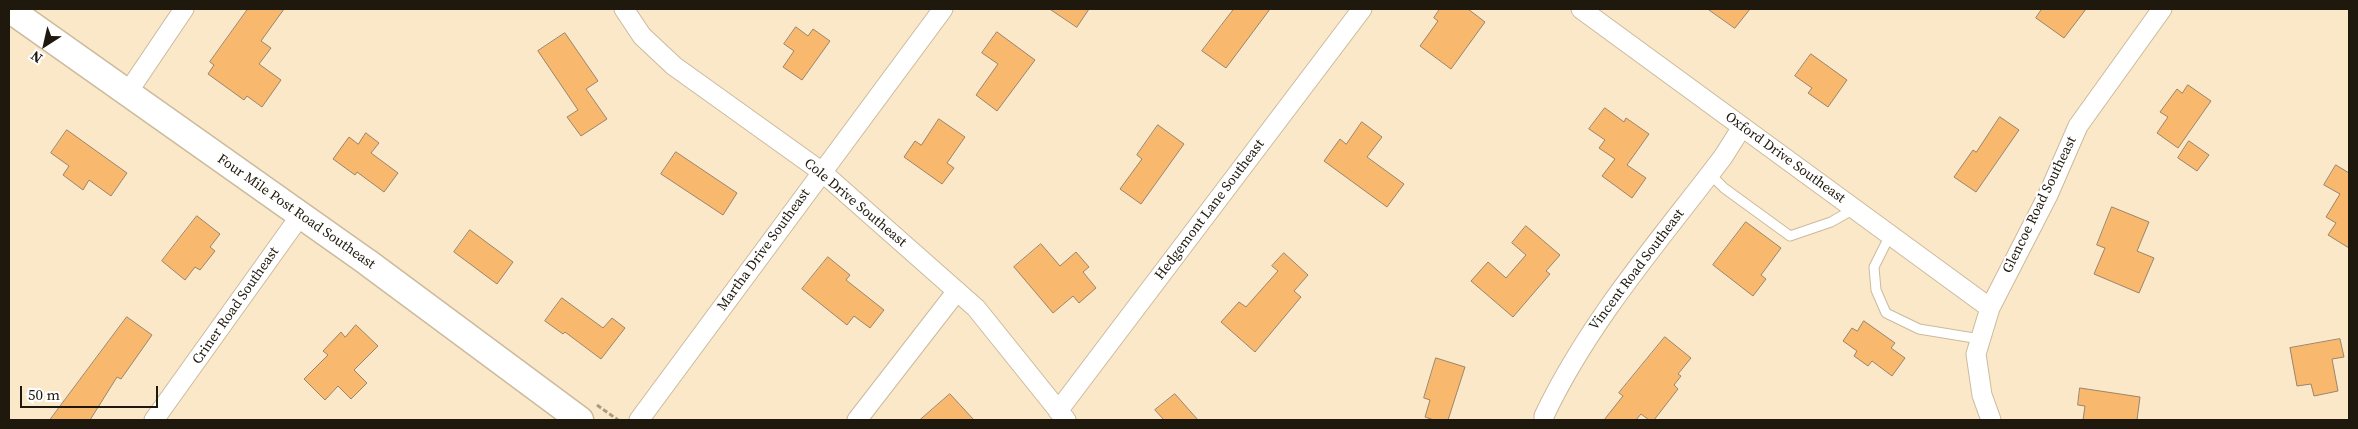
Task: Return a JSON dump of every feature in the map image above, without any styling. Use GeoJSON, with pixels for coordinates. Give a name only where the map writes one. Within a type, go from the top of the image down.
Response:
{"type":"FeatureCollection","features":[{"type":"Feature","properties":{"kind":"main road","name":"Four Mile Post Road Southeast"},"geometry":{"type":"LineString","coordinates":[[9,9],[367,262],[580,420]]}},
{"type":"Feature","properties":{"kind":"street"},"geometry":{"type":"LineString","coordinates":[[128,92],[184,9]]}},
{"type":"Feature","properties":{"kind":"street","name":"Cole Drive Southeast"},"geometry":{"type":"LineString","coordinates":[[624,9],[642,36],[674,66],[822,172],[976,308],[1062,416]]}},
{"type":"Feature","properties":{"kind":"street","name":"Martha Drive Southeast"},"geometry":{"type":"LineString","coordinates":[[639,420],[944,9]]}},
{"type":"Feature","properties":{"kind":"street","name":"Hedgemont Lane Southeast"},"geometry":{"type":"LineString","coordinates":[[1062,416],[1362,9]]}},
{"type":"Feature","properties":{"kind":"street","name":"Oxford Drive Southeast"},"geometry":{"type":"LineString","coordinates":[[1581,9],[1990,308]]}},
{"type":"Feature","properties":{"kind":"street","name":"Glencoe Road Southeast"},"geometry":{"type":"LineString","coordinates":[[1991,420],[1982,395],[1976,354],[1990,308],[2048,195],[2078,126],[2162,9]]}},
{"type":"Feature","properties":{"kind":"street","name":"Vincent Road Southeast"},"geometry":{"type":"LineString","coordinates":[[1544,420],[1544,416],[1556,391],[1589,334],[1710,174],[1742,127]]}},
{"type":"Feature","properties":{"kind":"street","name":"Criner Road Southeast"},"geometry":{"type":"LineString","coordinates":[[154,420],[300,216]]}},
{"type":"Feature","properties":{"kind":"street"},"geometry":{"type":"LineString","coordinates":[[857,420],[957,291]]}},
{"type":"Feature","properties":{"kind":"lane"},"geometry":{"type":"LineString","coordinates":[[1710,174],[1724,188],[1790,236],[1831,222],[1854,209]]}},
{"type":"Feature","properties":{"kind":"lane"},"geometry":{"type":"LineString","coordinates":[[1890,235],[1874,267],[1876,290],[1886,313],[1920,329],[1980,339]]}},
{"type":"Feature","properties":{"kind":"building"},"geometry":{"type":"Polygon","coordinates":[[[248,9],[284,9],[261,41],[271,48],[259,64],[281,80],[262,107],[247,96],[244,100],[208,74],[214,65],[210,62],[248,9]]]}},
{"type":"Feature","properties":{"kind":"building"},"geometry":{"type":"Polygon","coordinates":[[[1050,9],[1089,9],[1077,27],[1050,9]]]}},
{"type":"Feature","properties":{"kind":"building"},"geometry":{"type":"Polygon","coordinates":[[[1234,9],[1270,9],[1226,68],[1202,51],[1234,9]]]}},
{"type":"Feature","properties":{"kind":"building"},"geometry":{"type":"Polygon","coordinates":[[[1440,9],[1468,9],[1485,22],[1451,69],[1420,46],[1438,21],[1434,18],[1440,9]]]}},
{"type":"Feature","properties":{"kind":"building"},"geometry":{"type":"Polygon","coordinates":[[[1708,9],[1750,9],[1735,28],[1708,9]]]}},
{"type":"Feature","properties":{"kind":"building"},"geometry":{"type":"Polygon","coordinates":[[[2042,9],[2086,9],[2064,38],[2036,18],[2042,9]]]}},
{"type":"Feature","properties":{"kind":"building"},"geometry":{"type":"Polygon","coordinates":[[[796,27],[808,36],[813,29],[830,41],[802,80],[783,67],[794,51],[784,44],[796,27]]]}},
{"type":"Feature","properties":{"kind":"building"},"geometry":{"type":"Polygon","coordinates":[[[997,32],[1035,60],[997,111],[976,95],[998,64],[982,53],[997,32]]]}},
{"type":"Feature","properties":{"kind":"building"},"geometry":{"type":"Polygon","coordinates":[[[565,33],[598,81],[586,89],[607,119],[581,136],[567,117],[578,110],[538,51],[565,33]]]}},
{"type":"Feature","properties":{"kind":"building"},"geometry":{"type":"Polygon","coordinates":[[[1811,54],[1847,80],[1828,107],[1808,93],[1812,88],[1795,76],[1811,54]]]}},
{"type":"Feature","properties":{"kind":"building"},"geometry":{"type":"Polygon","coordinates":[[[2188,85],[2211,101],[2178,148],[2157,133],[2168,117],[2160,112],[2177,89],[2182,93],[2188,85]]]}},
{"type":"Feature","properties":{"kind":"building"},"geometry":{"type":"Polygon","coordinates":[[[1605,108],[1624,122],[1626,118],[1649,134],[1627,165],[1646,178],[1632,198],[1602,176],[1615,159],[1599,148],[1605,140],[1589,129],[1605,108]]]}},
{"type":"Feature","properties":{"kind":"building"},"geometry":{"type":"Polygon","coordinates":[[[2000,117],[2019,130],[1976,192],[1954,177],[1973,150],[1976,152],[2000,117]]]}},
{"type":"Feature","properties":{"kind":"building"},"geometry":{"type":"Polygon","coordinates":[[[939,119],[965,137],[947,163],[954,168],[942,184],[904,157],[915,141],[921,145],[939,119]]]}},
{"type":"Feature","properties":{"kind":"building"},"geometry":{"type":"Polygon","coordinates":[[[1362,122],[1382,137],[1367,157],[1404,184],[1387,207],[1324,161],[1340,139],[1346,144],[1362,122]]]}},
{"type":"Feature","properties":{"kind":"building"},"geometry":{"type":"Polygon","coordinates":[[[1158,125],[1184,144],[1141,204],[1120,189],[1142,159],[1137,155],[1158,125]]]}},
{"type":"Feature","properties":{"kind":"building"},"geometry":{"type":"Polygon","coordinates":[[[67,130],[127,173],[111,196],[89,180],[83,190],[63,175],[69,166],[51,153],[67,130]]]}},
{"type":"Feature","properties":{"kind":"building"},"geometry":{"type":"Polygon","coordinates":[[[366,133],[379,143],[371,153],[398,173],[384,192],[357,172],[355,175],[333,159],[349,137],[358,144],[366,133]]]}},
{"type":"Feature","properties":{"kind":"building"},"geometry":{"type":"Polygon","coordinates":[[[2189,141],[2209,155],[2197,171],[2178,158],[2189,141]]]}},
{"type":"Feature","properties":{"kind":"building"},"geometry":{"type":"Polygon","coordinates":[[[676,152],[737,193],[723,215],[661,174],[676,152]]]}},
{"type":"Feature","properties":{"kind":"building"},"geometry":{"type":"Polygon","coordinates":[[[2336,165],[2349,173],[2349,248],[2328,235],[2336,223],[2326,217],[2340,194],[2324,185],[2336,165]]]}},
{"type":"Feature","properties":{"kind":"building"},"geometry":{"type":"Polygon","coordinates":[[[2112,207],[2149,222],[2137,251],[2154,258],[2139,293],[2094,274],[2105,248],[2097,245],[2112,207]]]}},
{"type":"Feature","properties":{"kind":"building"},"geometry":{"type":"Polygon","coordinates":[[[197,216],[220,234],[210,247],[215,251],[200,270],[195,267],[185,280],[162,261],[197,216]]]}},
{"type":"Feature","properties":{"kind":"building"},"geometry":{"type":"Polygon","coordinates":[[[1746,222],[1781,248],[1761,275],[1766,279],[1753,296],[1713,265],[1746,222]]]}},
{"type":"Feature","properties":{"kind":"building"},"geometry":{"type":"Polygon","coordinates":[[[1526,226],[1560,255],[1546,271],[1550,274],[1513,317],[1471,281],[1488,262],[1506,278],[1526,255],[1512,243],[1526,226]]]}},
{"type":"Feature","properties":{"kind":"building"},"geometry":{"type":"Polygon","coordinates":[[[470,230],[513,262],[497,284],[454,252],[470,230]]]}},
{"type":"Feature","properties":{"kind":"building"},"geometry":{"type":"Polygon","coordinates":[[[1041,244],[1060,266],[1076,252],[1089,267],[1083,272],[1096,288],[1079,303],[1073,296],[1053,313],[1014,267],[1041,244]]]}},
{"type":"Feature","properties":{"kind":"building"},"geometry":{"type":"Polygon","coordinates":[[[1284,253],[1308,275],[1294,291],[1301,297],[1255,352],[1221,322],[1239,302],[1246,307],[1278,271],[1272,266],[1284,253]]]}},
{"type":"Feature","properties":{"kind":"building"},"geometry":{"type":"Polygon","coordinates":[[[828,257],[850,275],[846,280],[884,310],[870,328],[854,316],[847,325],[802,289],[828,257]]]}},
{"type":"Feature","properties":{"kind":"building"},"geometry":{"type":"Polygon","coordinates":[[[562,298],[603,328],[612,318],[625,328],[601,359],[565,332],[563,334],[545,321],[562,298]]]}},
{"type":"Feature","properties":{"kind":"building"},"geometry":{"type":"Polygon","coordinates":[[[127,317],[152,335],[121,379],[117,377],[90,420],[50,420],[127,317]]]}},
{"type":"Feature","properties":{"kind":"building"},"geometry":{"type":"Polygon","coordinates":[[[1864,321],[1895,343],[1891,348],[1905,358],[1892,376],[1872,361],[1868,366],[1854,356],[1857,351],[1843,341],[1852,328],[1857,331],[1864,321]]]}},
{"type":"Feature","properties":{"kind":"building"},"geometry":{"type":"Polygon","coordinates":[[[356,325],[378,346],[354,370],[367,383],[351,399],[338,386],[325,400],[304,379],[328,355],[323,351],[341,332],[345,337],[356,325]]]}},
{"type":"Feature","properties":{"kind":"building"},"geometry":{"type":"Polygon","coordinates":[[[1665,337],[1691,358],[1678,374],[1681,376],[1674,385],[1678,389],[1654,420],[1649,420],[1641,414],[1636,420],[1604,420],[1623,396],[1619,393],[1665,337]]]}},
{"type":"Feature","properties":{"kind":"building"},"geometry":{"type":"Polygon","coordinates":[[[2340,339],[2344,357],[2332,359],[2338,391],[2314,396],[2311,384],[2297,386],[2290,348],[2340,339]]]}},
{"type":"Feature","properties":{"kind":"building"},"geometry":{"type":"Polygon","coordinates":[[[1436,358],[1465,367],[1448,420],[1434,420],[1425,417],[1430,400],[1424,398],[1436,358]]]}},
{"type":"Feature","properties":{"kind":"building"},"geometry":{"type":"Polygon","coordinates":[[[2080,388],[2140,397],[2137,420],[2083,420],[2085,406],[2078,405],[2080,388]]]}},
{"type":"Feature","properties":{"kind":"building"},"geometry":{"type":"Polygon","coordinates":[[[950,394],[974,420],[920,420],[950,394]]]}},
{"type":"Feature","properties":{"kind":"building"},"geometry":{"type":"Polygon","coordinates":[[[1175,394],[1198,420],[1164,420],[1155,410],[1175,394]]]}}]}
